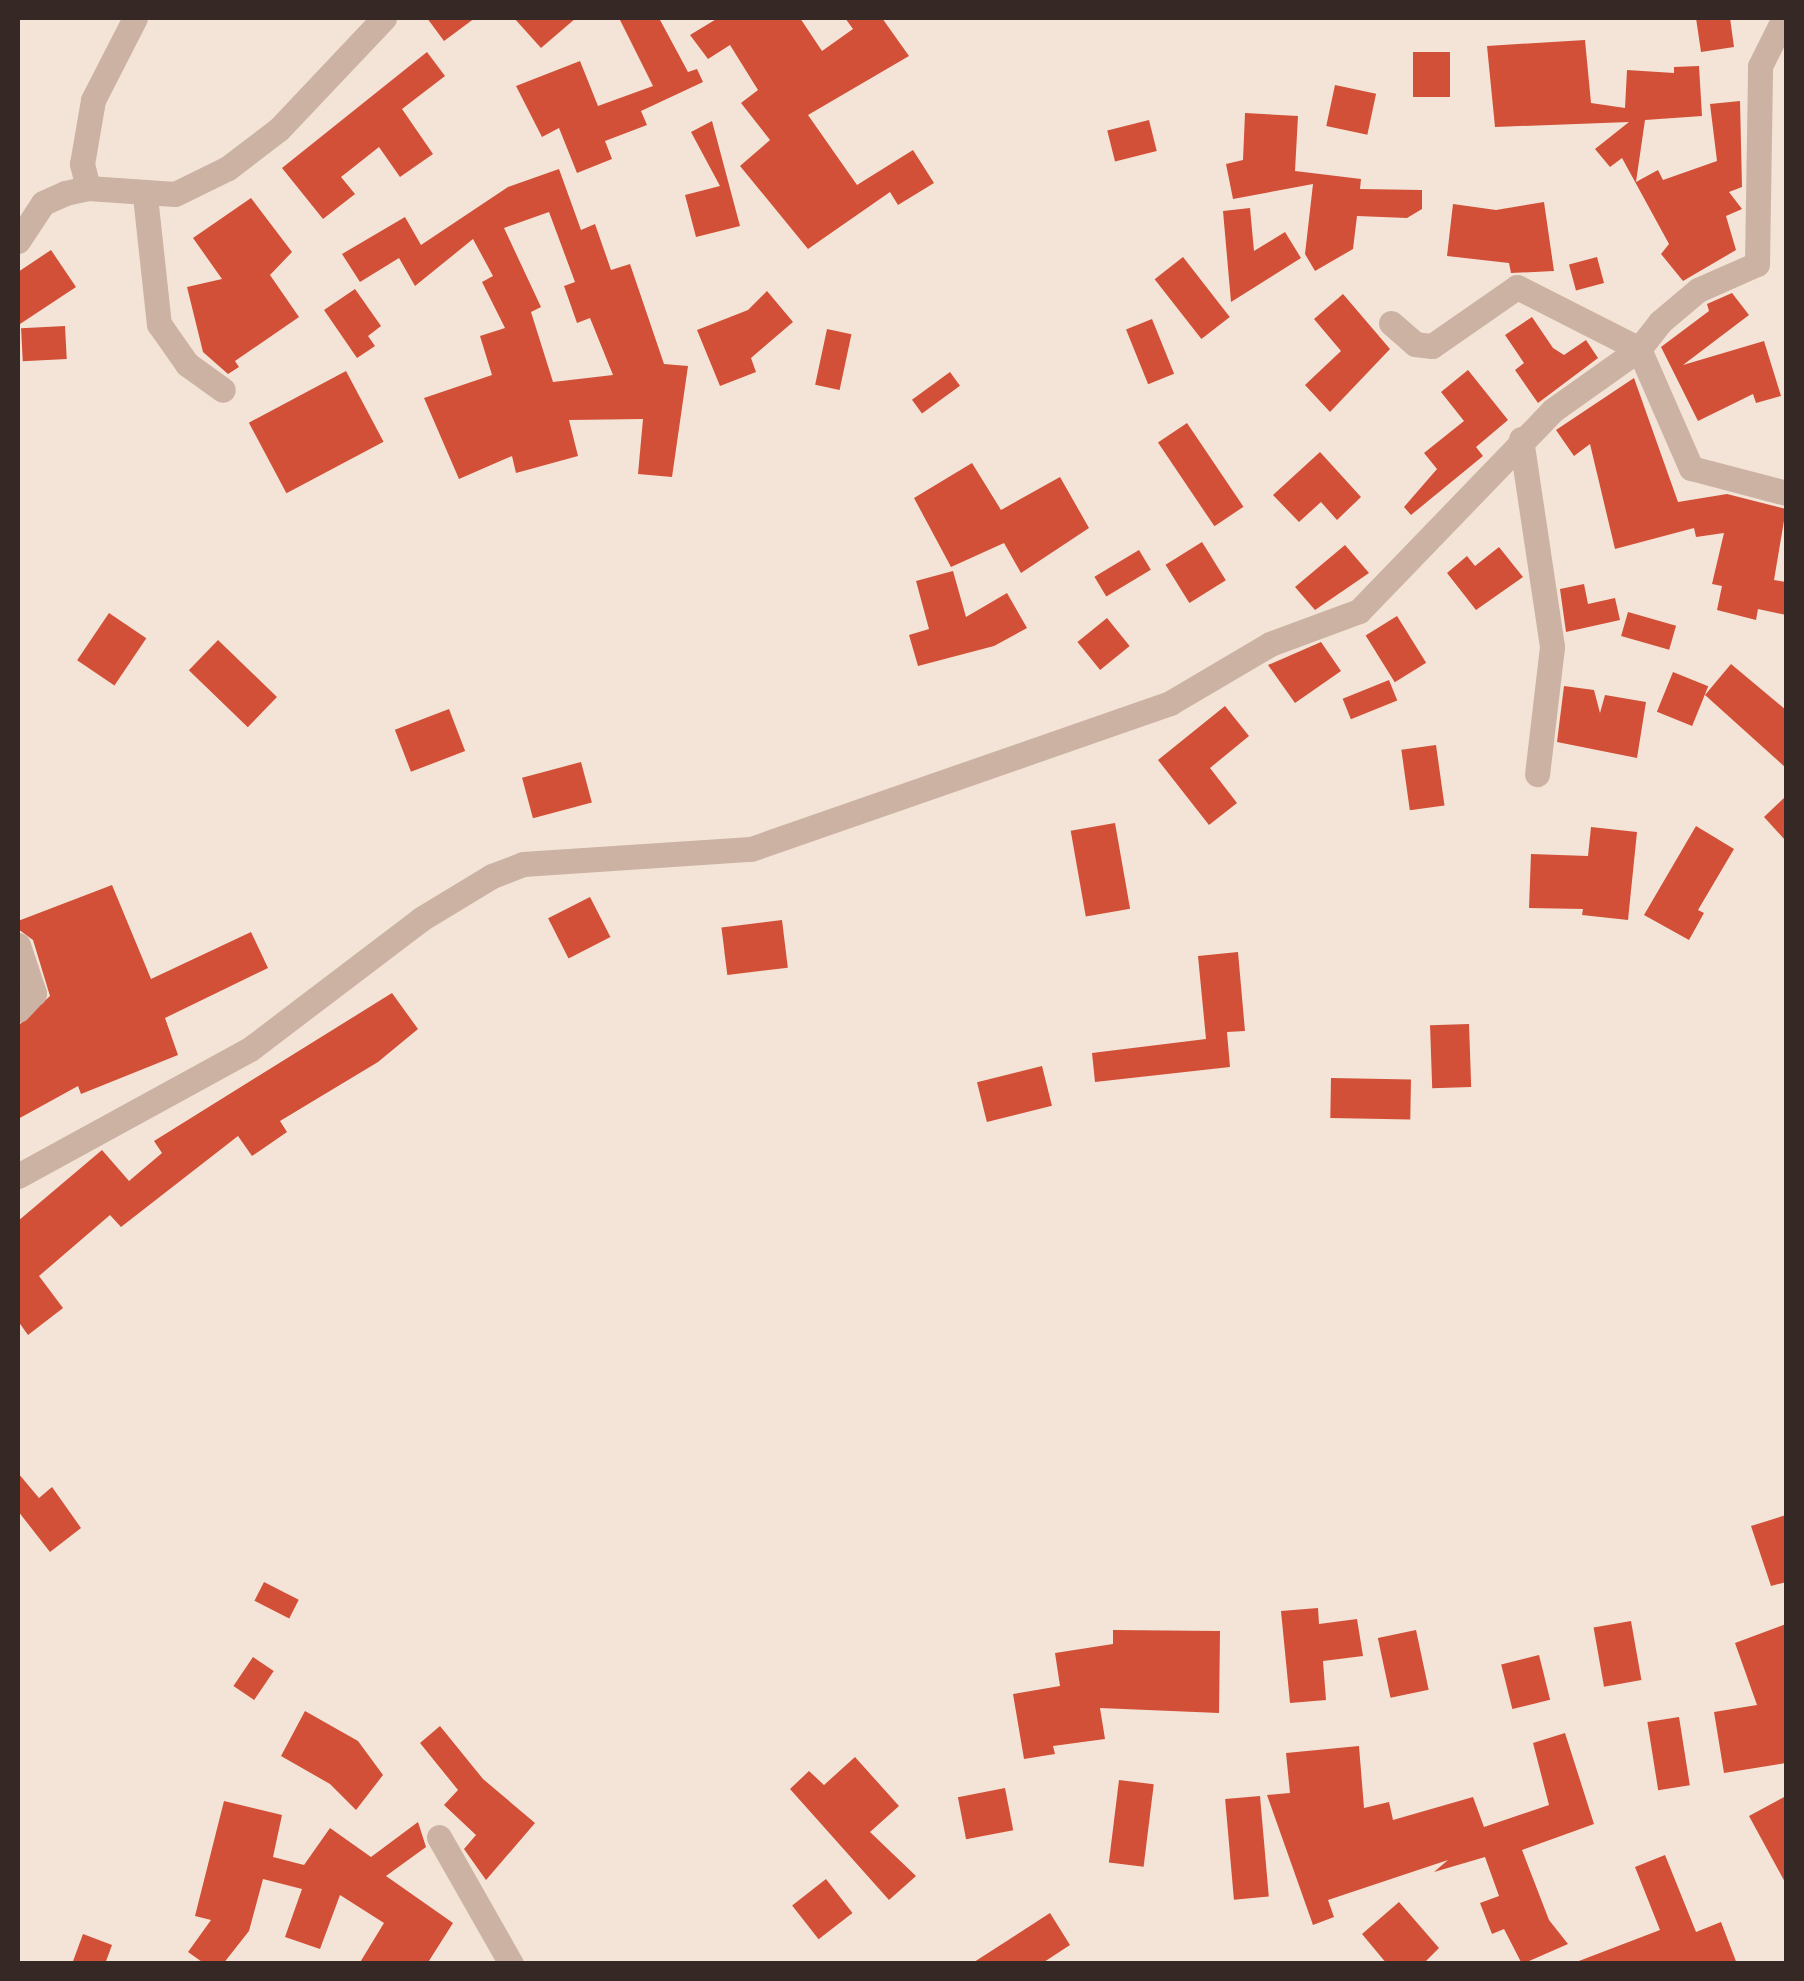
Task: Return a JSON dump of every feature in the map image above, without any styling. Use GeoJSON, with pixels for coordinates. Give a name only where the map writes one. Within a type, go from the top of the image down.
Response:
{"type":"FeatureCollection","features":[{"type":"Feature","properties":{"kind":"street"},"geometry":{"type":"LineString","coordinates":[[88,188],[82,164],[94,100],[135,18]]}},
{"type":"Feature","properties":{"kind":"street"},"geometry":{"type":"LineString","coordinates":[[18,241],[43,203],[88,188],[145,196],[175,194],[228,168],[279,129],[384,18]]}},
{"type":"Feature","properties":{"kind":"street"},"geometry":{"type":"LineString","coordinates":[[18,1176],[250,1049],[421,919],[492,876],[524,864],[751,848],[1170,704],[1270,644],[1360,611],[1520,439],[1640,350],[1660,322],[1698,290],[1757,264],[1760,66],[1784,18]]}},
{"type":"Feature","properties":{"kind":"street"},"geometry":{"type":"LineString","coordinates":[[145,196],[159,324],[188,364],[223,390]]}},
{"type":"Feature","properties":{"kind":"street"},"geometry":{"type":"LineString","coordinates":[[1391,323],[1414,344],[1432,346],[1517,287],[1640,350],[1690,468],[1786,493]]}},
{"type":"Feature","properties":{"kind":"street"},"geometry":{"type":"LineString","coordinates":[[1520,439],[1552,647],[1537,774]]}},
{"type":"Feature","properties":{"kind":"street"},"geometry":{"type":"LineString","coordinates":[[18,946],[34,993],[18,1010]]}},
{"type":"Feature","properties":{"kind":"street"},"geometry":{"type":"LineString","coordinates":[[440,1837],[511,1964]]}},
{"type":"Feature","properties":{"kind":"building"},"geometry":{"type":"Polygon","coordinates":[[[427,18],[475,18],[444,41],[427,18]]]}},
{"type":"Feature","properties":{"kind":"building"},"geometry":{"type":"Polygon","coordinates":[[[514,18],[576,18],[541,48],[514,18]]]}},
{"type":"Feature","properties":{"kind":"building"},"geometry":{"type":"Polygon","coordinates":[[[619,18],[659,18],[688,72],[697,69],[703,82],[641,111],[647,125],[605,141],[612,159],[577,173],[559,128],[542,137],[516,86],[580,61],[598,106],[653,86],[619,18]]]}},
{"type":"Feature","properties":{"kind":"building"},"geometry":{"type":"Polygon","coordinates":[[[718,18],[800,18],[822,51],[853,29],[845,18],[882,18],[909,56],[808,115],[857,185],[913,150],[934,183],[898,205],[890,192],[808,249],[740,166],[770,140],[741,103],[758,90],[730,45],[708,59],[690,35],[718,18]]]}},
{"type":"Feature","properties":{"kind":"building"},"geometry":{"type":"Polygon","coordinates":[[[1696,18],[1730,18],[1734,47],[1701,52],[1696,18]]]}},
{"type":"Feature","properties":{"kind":"building"},"geometry":{"type":"Polygon","coordinates":[[[1585,40],[1591,103],[1625,108],[1627,70],[1674,73],[1674,67],[1699,66],[1702,116],[1645,120],[1636,182],[1658,170],[1663,180],[1717,161],[1710,104],[1740,101],[1742,187],[1729,192],[1742,209],[1726,216],[1736,250],[1683,281],[1661,254],[1669,244],[1622,158],[1610,167],[1595,149],[1629,122],[1495,127],[1487,46],[1585,40]]]}},
{"type":"Feature","properties":{"kind":"building"},"geometry":{"type":"Polygon","coordinates":[[[427,52],[445,76],[402,109],[433,154],[400,177],[379,147],[341,177],[355,194],[323,219],[282,168],[427,52]]]}},
{"type":"Feature","properties":{"kind":"building"},"geometry":{"type":"Polygon","coordinates":[[[1413,52],[1450,52],[1450,97],[1413,97],[1413,52]]]}},
{"type":"Feature","properties":{"kind":"building"},"geometry":{"type":"Polygon","coordinates":[[[1335,85],[1376,94],[1367,135],[1326,126],[1335,85]]]}},
{"type":"Feature","properties":{"kind":"building"},"geometry":{"type":"Polygon","coordinates":[[[1245,113],[1298,116],[1295,171],[1361,179],[1360,189],[1422,190],[1422,209],[1407,218],[1357,216],[1353,249],[1315,271],[1305,254],[1313,184],[1233,199],[1226,164],[1243,160],[1245,113]]]}},
{"type":"Feature","properties":{"kind":"building"},"geometry":{"type":"Polygon","coordinates":[[[1149,120],[1157,151],[1115,161],[1107,130],[1149,120]]]}},
{"type":"Feature","properties":{"kind":"building"},"geometry":{"type":"Polygon","coordinates":[[[712,121],[740,226],[696,237],[685,195],[720,186],[691,132],[712,121]]]}},
{"type":"Feature","properties":{"kind":"building"},"geometry":{"type":"Polygon","coordinates":[[[559,169],[581,230],[595,224],[611,270],[630,264],[664,364],[688,366],[672,477],[638,474],[643,419],[569,420],[578,456],[516,473],[512,456],[459,479],[424,398],[492,375],[480,336],[505,328],[482,282],[493,276],[473,239],[415,286],[399,258],[360,282],[342,254],[405,217],[421,245],[508,187],[559,169]],[[549,212],[504,228],[541,307],[531,312],[553,382],[613,375],[590,318],[577,323],[564,286],[575,282],[549,212]]]}},
{"type":"Feature","properties":{"kind":"building"},"geometry":{"type":"Polygon","coordinates":[[[251,198],[292,252],[270,275],[299,317],[235,361],[239,367],[228,374],[203,352],[187,287],[222,279],[193,238],[251,198]]]}},
{"type":"Feature","properties":{"kind":"building"},"geometry":{"type":"Polygon","coordinates":[[[1544,202],[1554,271],[1511,273],[1509,263],[1447,256],[1453,204],[1496,210],[1544,202]]]}},
{"type":"Feature","properties":{"kind":"building"},"geometry":{"type":"Polygon","coordinates":[[[1250,208],[1254,251],[1285,232],[1301,258],[1231,302],[1223,211],[1250,208]]]}},
{"type":"Feature","properties":{"kind":"building"},"geometry":{"type":"Polygon","coordinates":[[[51,250],[76,287],[20,324],[18,272],[51,250]]]}},
{"type":"Feature","properties":{"kind":"building"},"geometry":{"type":"Polygon","coordinates":[[[1183,257],[1230,317],[1201,339],[1155,279],[1183,257]]]}},
{"type":"Feature","properties":{"kind":"building"},"geometry":{"type":"Polygon","coordinates":[[[1597,257],[1604,283],[1576,291],[1569,265],[1597,257]]]}},
{"type":"Feature","properties":{"kind":"building"},"geometry":{"type":"Polygon","coordinates":[[[355,289],[381,326],[368,336],[375,346],[357,358],[324,310],[355,289]]]}},
{"type":"Feature","properties":{"kind":"building"},"geometry":{"type":"Polygon","coordinates":[[[767,291],[793,322],[751,358],[756,372],[720,386],[697,330],[748,310],[767,291]]]}},
{"type":"Feature","properties":{"kind":"building"},"geometry":{"type":"Polygon","coordinates":[[[1732,293],[1749,315],[1683,365],[1764,341],[1781,396],[1756,403],[1753,394],[1698,421],[1661,347],[1709,311],[1707,304],[1732,293]]]}},
{"type":"Feature","properties":{"kind":"building"},"geometry":{"type":"Polygon","coordinates":[[[1343,294],[1390,349],[1330,412],[1305,385],[1341,351],[1314,319],[1343,294]]]}},
{"type":"Feature","properties":{"kind":"building"},"geometry":{"type":"Polygon","coordinates":[[[1532,317],[1553,348],[1564,355],[1586,340],[1598,358],[1538,403],[1515,370],[1524,363],[1505,335],[1532,317]]]}},
{"type":"Feature","properties":{"kind":"building"},"geometry":{"type":"Polygon","coordinates":[[[1152,319],[1174,374],[1148,384],[1126,329],[1152,319]]]}},
{"type":"Feature","properties":{"kind":"building"},"geometry":{"type":"Polygon","coordinates":[[[65,326],[67,359],[23,361],[21,328],[65,326]]]}},
{"type":"Feature","properties":{"kind":"building"},"geometry":{"type":"Polygon","coordinates":[[[827,329],[851,334],[840,390],[815,385],[827,329]]]}},
{"type":"Feature","properties":{"kind":"building"},"geometry":{"type":"Polygon","coordinates":[[[1468,370],[1508,420],[1476,447],[1483,456],[1411,515],[1404,507],[1437,469],[1424,453],[1464,421],[1441,392],[1468,370]]]}},
{"type":"Feature","properties":{"kind":"building"},"geometry":{"type":"Polygon","coordinates":[[[346,371],[384,442],[286,493],[249,423],[346,371]]]}},
{"type":"Feature","properties":{"kind":"building"},"geometry":{"type":"Polygon","coordinates":[[[950,372],[960,386],[922,413],[912,400],[950,372]]]}},
{"type":"Feature","properties":{"kind":"building"},"geometry":{"type":"Polygon","coordinates":[[[1634,378],[1678,502],[1727,494],[1786,509],[1774,580],[1786,582],[1786,615],[1758,609],[1756,620],[1717,610],[1722,586],[1712,584],[1724,533],[1696,537],[1694,528],[1615,549],[1590,444],[1574,456],[1556,430],[1634,378]]]}},
{"type":"Feature","properties":{"kind":"building"},"geometry":{"type":"Polygon","coordinates":[[[1187,423],[1243,507],[1214,526],[1158,443],[1187,423]]]}},
{"type":"Feature","properties":{"kind":"building"},"geometry":{"type":"Polygon","coordinates":[[[1320,452],[1361,497],[1337,520],[1321,502],[1299,522],[1273,495],[1320,452]]]}},
{"type":"Feature","properties":{"kind":"building"},"geometry":{"type":"Polygon","coordinates":[[[972,463],[1001,510],[1060,477],[1089,528],[1021,573],[1004,543],[951,567],[914,498],[972,463]]]}},
{"type":"Feature","properties":{"kind":"building"},"geometry":{"type":"Polygon","coordinates":[[[1202,542],[1226,580],[1189,603],[1166,565],[1202,542]]]}},
{"type":"Feature","properties":{"kind":"building"},"geometry":{"type":"Polygon","coordinates":[[[1345,545],[1369,573],[1315,610],[1295,587],[1345,545]]]}},
{"type":"Feature","properties":{"kind":"building"},"geometry":{"type":"Polygon","coordinates":[[[1499,547],[1523,577],[1476,610],[1447,573],[1467,556],[1475,566],[1499,547]]]}},
{"type":"Feature","properties":{"kind":"building"},"geometry":{"type":"Polygon","coordinates":[[[1139,550],[1151,570],[1106,596],[1094,577],[1139,550]]]}},
{"type":"Feature","properties":{"kind":"building"},"geometry":{"type":"Polygon","coordinates":[[[953,571],[966,617],[1007,593],[1027,628],[994,646],[918,666],[909,635],[929,629],[916,581],[953,571]]]}},
{"type":"Feature","properties":{"kind":"building"},"geometry":{"type":"Polygon","coordinates":[[[1584,584],[1588,604],[1615,598],[1620,620],[1566,632],[1560,589],[1584,584]]]}},
{"type":"Feature","properties":{"kind":"building"},"geometry":{"type":"Polygon","coordinates":[[[1628,612],[1676,626],[1669,650],[1621,636],[1628,612]]]}},
{"type":"Feature","properties":{"kind":"building"},"geometry":{"type":"Polygon","coordinates":[[[109,613],[146,638],[114,685],[77,660],[109,613]]]}},
{"type":"Feature","properties":{"kind":"building"},"geometry":{"type":"Polygon","coordinates":[[[1397,616],[1426,663],[1395,682],[1366,636],[1397,616]]]}},
{"type":"Feature","properties":{"kind":"building"},"geometry":{"type":"Polygon","coordinates":[[[1107,618],[1130,646],[1100,670],[1077,642],[1107,618]]]}},
{"type":"Feature","properties":{"kind":"building"},"geometry":{"type":"Polygon","coordinates":[[[218,640],[277,697],[248,727],[189,670],[218,640]]]}},
{"type":"Feature","properties":{"kind":"building"},"geometry":{"type":"Polygon","coordinates":[[[1321,642],[1341,671],[1295,703],[1268,665],[1321,642]]]}},
{"type":"Feature","properties":{"kind":"building"},"geometry":{"type":"Polygon","coordinates":[[[1731,664],[1786,710],[1786,768],[1705,695],[1731,664]]]}},
{"type":"Feature","properties":{"kind":"building"},"geometry":{"type":"Polygon","coordinates":[[[1673,672],[1708,686],[1692,726],[1657,712],[1673,672]]]}},
{"type":"Feature","properties":{"kind":"building"},"geometry":{"type":"Polygon","coordinates":[[[1389,680],[1397,700],[1351,719],[1343,699],[1389,680]]]}},
{"type":"Feature","properties":{"kind":"building"},"geometry":{"type":"Polygon","coordinates":[[[1564,686],[1594,690],[1600,713],[1605,695],[1646,702],[1637,758],[1557,742],[1564,686]]]}},
{"type":"Feature","properties":{"kind":"building"},"geometry":{"type":"Polygon","coordinates":[[[1225,706],[1249,736],[1210,768],[1237,803],[1209,825],[1158,760],[1225,706]]]}},
{"type":"Feature","properties":{"kind":"building"},"geometry":{"type":"Polygon","coordinates":[[[449,709],[465,751],[411,772],[395,730],[449,709]]]}},
{"type":"Feature","properties":{"kind":"building"},"geometry":{"type":"Polygon","coordinates":[[[1436,745],[1444,805],[1410,810],[1401,750],[1436,745]]]}},
{"type":"Feature","properties":{"kind":"building"},"geometry":{"type":"Polygon","coordinates":[[[581,762],[592,803],[533,818],[522,778],[581,762]]]}},
{"type":"Feature","properties":{"kind":"building"},"geometry":{"type":"Polygon","coordinates":[[[1786,796],[1786,841],[1764,817],[1786,796]]]}},
{"type":"Feature","properties":{"kind":"building"},"geometry":{"type":"Polygon","coordinates":[[[1115,823],[1130,909],[1086,916],[1071,831],[1115,823]]]}},
{"type":"Feature","properties":{"kind":"building"},"geometry":{"type":"Polygon","coordinates":[[[1696,826],[1734,849],[1698,910],[1704,913],[1689,940],[1644,915],[1696,826]]]}},
{"type":"Feature","properties":{"kind":"building"},"geometry":{"type":"Polygon","coordinates":[[[1591,827],[1637,832],[1628,920],[1582,915],[1583,909],[1529,908],[1531,854],[1588,856],[1591,827]]]}},
{"type":"Feature","properties":{"kind":"building"},"geometry":{"type":"Polygon","coordinates":[[[112,885],[151,979],[251,932],[268,968],[165,1018],[178,1055],[81,1094],[78,1086],[18,1119],[18,1026],[50,996],[33,940],[18,929],[18,921],[112,885]]]}},
{"type":"Feature","properties":{"kind":"building"},"geometry":{"type":"Polygon","coordinates":[[[590,897],[610,937],[569,958],[548,918],[590,897]]]}},
{"type":"Feature","properties":{"kind":"building"},"geometry":{"type":"Polygon","coordinates":[[[782,920],[788,968],[727,975],[721,927],[782,920]]]}},
{"type":"Feature","properties":{"kind":"building"},"geometry":{"type":"Polygon","coordinates":[[[1238,952],[1245,1031],[1227,1032],[1230,1067],[1095,1082],[1092,1053],[1206,1039],[1198,956],[1238,952]]]}},
{"type":"Feature","properties":{"kind":"building"},"geometry":{"type":"Polygon","coordinates":[[[392,993],[418,1029],[378,1062],[280,1121],[287,1132],[252,1156],[238,1136],[121,1227],[110,1215],[39,1276],[63,1308],[28,1335],[18,1321],[18,1221],[102,1150],[129,1181],[162,1153],[154,1141],[392,993]]]}},
{"type":"Feature","properties":{"kind":"building"},"geometry":{"type":"Polygon","coordinates":[[[1469,1024],[1471,1087],[1432,1088],[1430,1025],[1469,1024]]]}},
{"type":"Feature","properties":{"kind":"building"},"geometry":{"type":"Polygon","coordinates":[[[1042,1066],[1052,1106],[987,1122],[977,1082],[1042,1066]]]}},
{"type":"Feature","properties":{"kind":"building"},"geometry":{"type":"Polygon","coordinates":[[[1331,1078],[1411,1079],[1410,1119],[1330,1118],[1331,1078]]]}},
{"type":"Feature","properties":{"kind":"building"},"geometry":{"type":"Polygon","coordinates":[[[18,1473],[39,1498],[52,1487],[81,1528],[50,1552],[18,1511],[18,1473]]]}},
{"type":"Feature","properties":{"kind":"building"},"geometry":{"type":"Polygon","coordinates":[[[1786,1515],[1786,1582],[1771,1586],[1751,1526],[1786,1515]]]}},
{"type":"Feature","properties":{"kind":"building"},"geometry":{"type":"Polygon","coordinates":[[[264,1582],[299,1600],[289,1618],[254,1601],[264,1582]]]}},
{"type":"Feature","properties":{"kind":"building"},"geometry":{"type":"Polygon","coordinates":[[[1318,1608],[1319,1624],[1357,1619],[1363,1656],[1323,1661],[1326,1700],[1290,1703],[1281,1611],[1318,1608]]]}},
{"type":"Feature","properties":{"kind":"building"},"geometry":{"type":"Polygon","coordinates":[[[1631,1621],[1641,1680],[1604,1687],[1594,1628],[1631,1621]]]}},
{"type":"Feature","properties":{"kind":"building"},"geometry":{"type":"Polygon","coordinates":[[[1786,1624],[1786,1763],[1724,1773],[1714,1712],[1757,1705],[1735,1643],[1786,1624]]]}},
{"type":"Feature","properties":{"kind":"building"},"geometry":{"type":"Polygon","coordinates":[[[1113,1630],[1220,1631],[1219,1713],[1100,1708],[1105,1739],[1053,1746],[1055,1754],[1024,1759],[1013,1694],[1060,1686],[1055,1653],[1113,1644],[1113,1630]]]}},
{"type":"Feature","properties":{"kind":"building"},"geometry":{"type":"Polygon","coordinates":[[[1416,1630],[1429,1690],[1391,1698],[1378,1638],[1416,1630]]]}},
{"type":"Feature","properties":{"kind":"building"},"geometry":{"type":"Polygon","coordinates":[[[1539,1655],[1550,1700],[1512,1709],[1501,1664],[1539,1655]]]}},
{"type":"Feature","properties":{"kind":"building"},"geometry":{"type":"Polygon","coordinates":[[[253,1657],[274,1671],[254,1700],[233,1686],[253,1657]]]}},
{"type":"Feature","properties":{"kind":"building"},"geometry":{"type":"Polygon","coordinates":[[[305,1711],[358,1741],[383,1775],[356,1810],[330,1784],[281,1756],[305,1711]]]}},
{"type":"Feature","properties":{"kind":"building"},"geometry":{"type":"Polygon","coordinates":[[[1679,1717],[1690,1785],[1658,1790],[1647,1722],[1679,1717]]]}},
{"type":"Feature","properties":{"kind":"building"},"geometry":{"type":"Polygon","coordinates":[[[440,1726],[483,1779],[535,1823],[486,1880],[464,1849],[476,1835],[444,1805],[458,1790],[420,1743],[440,1726]]]}},
{"type":"Feature","properties":{"kind":"building"},"geometry":{"type":"Polygon","coordinates":[[[1565,1733],[1594,1824],[1522,1850],[1549,1920],[1568,1944],[1522,1964],[1504,1929],[1492,1934],[1480,1903],[1499,1896],[1485,1857],[1434,1872],[1448,1860],[1328,1900],[1334,1917],[1313,1925],[1267,1795],[1290,1793],[1286,1753],[1359,1746],[1364,1808],[1389,1802],[1393,1820],[1473,1797],[1484,1827],[1549,1805],[1533,1743],[1565,1733]]]}},
{"type":"Feature","properties":{"kind":"building"},"geometry":{"type":"Polygon","coordinates":[[[855,1757],[899,1806],[870,1832],[916,1876],[889,1900],[790,1789],[809,1771],[824,1785],[855,1757]]]}},
{"type":"Feature","properties":{"kind":"building"},"geometry":{"type":"Polygon","coordinates":[[[1119,1780],[1154,1784],[1144,1867],[1109,1862],[1119,1780]]]}},
{"type":"Feature","properties":{"kind":"building"},"geometry":{"type":"Polygon","coordinates":[[[1005,1788],[1013,1830],[966,1839],[958,1797],[1005,1788]]]}},
{"type":"Feature","properties":{"kind":"building"},"geometry":{"type":"Polygon","coordinates":[[[1260,1796],[1269,1897],[1234,1900],[1225,1799],[1260,1796]]]}},
{"type":"Feature","properties":{"kind":"building"},"geometry":{"type":"Polygon","coordinates":[[[1786,1796],[1786,1884],[1749,1816],[1786,1796]]]}},
{"type":"Feature","properties":{"kind":"building"},"geometry":{"type":"Polygon","coordinates":[[[224,1801],[282,1815],[273,1857],[304,1865],[330,1828],[371,1857],[418,1822],[426,1847],[386,1876],[453,1923],[427,1964],[359,1964],[384,1923],[340,1895],[320,1949],[285,1937],[302,1889],[263,1879],[249,1931],[223,1964],[205,1964],[188,1952],[211,1920],[195,1916],[224,1801]]]}},
{"type":"Feature","properties":{"kind":"building"},"geometry":{"type":"Polygon","coordinates":[[[1665,1855],[1696,1932],[1721,1922],[1737,1964],[1571,1964],[1660,1930],[1635,1867],[1665,1855]]]}},
{"type":"Feature","properties":{"kind":"building"},"geometry":{"type":"Polygon","coordinates":[[[826,1879],[852,1913],[819,1939],[792,1905],[826,1879]]]}},
{"type":"Feature","properties":{"kind":"building"},"geometry":{"type":"Polygon","coordinates":[[[1399,1902],[1439,1948],[1423,1964],[1387,1964],[1362,1934],[1399,1902]]]}},
{"type":"Feature","properties":{"kind":"building"},"geometry":{"type":"Polygon","coordinates":[[[1050,1913],[1070,1945],[1041,1964],[971,1964],[1050,1913]]]}},
{"type":"Feature","properties":{"kind":"building"},"geometry":{"type":"Polygon","coordinates":[[[83,1934],[112,1945],[105,1964],[72,1964],[83,1934]]]}}]}
